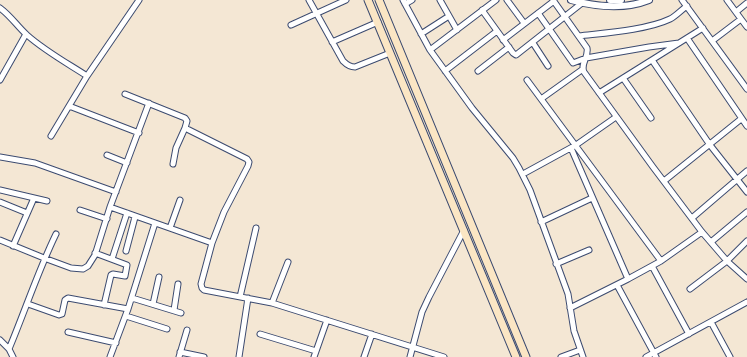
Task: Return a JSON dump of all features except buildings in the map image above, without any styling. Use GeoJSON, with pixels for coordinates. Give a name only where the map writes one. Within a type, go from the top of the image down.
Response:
{"type":"FeatureCollection","features":[{"type":"Feature","properties":{"kind":"main road"},"geometry":{"type":"LineString","coordinates":[[368,0],[516,357]]}},
{"type":"Feature","properties":{"kind":"main road"},"geometry":{"type":"LineString","coordinates":[[379,0],[526,357]]}},
{"type":"Feature","properties":{"kind":"main road"},"geometry":{"type":"LineString","coordinates":[[460,220],[468,216]]}},
{"type":"Feature","properties":{"kind":"main road"},"geometry":{"type":"LineString","coordinates":[[502,324],[511,320]]}},
{"type":"Feature","properties":{"kind":"street"},"geometry":{"type":"LineString","coordinates":[[51,136],[87,76],[139,0]]}},
{"type":"Feature","properties":{"kind":"street"},"geometry":{"type":"LineString","coordinates":[[309,0],[343,61],[347,65],[351,67],[390,53]]}},
{"type":"Feature","properties":{"kind":"street"},"geometry":{"type":"LineString","coordinates":[[291,25],[346,0]]}},
{"type":"Feature","properties":{"kind":"street"},"geometry":{"type":"LineString","coordinates":[[412,0],[404,2],[430,50],[472,108],[502,142],[523,174],[568,294],[574,331],[583,357]]}},
{"type":"Feature","properties":{"kind":"street"},"geometry":{"type":"LineString","coordinates":[[440,0],[457,30]]}},
{"type":"Feature","properties":{"kind":"street"},"geometry":{"type":"LineString","coordinates":[[430,50],[496,0]]}},
{"type":"Feature","properties":{"kind":"street"},"geometry":{"type":"LineString","coordinates":[[507,0],[524,23]]}},
{"type":"Feature","properties":{"kind":"street"},"geometry":{"type":"LineString","coordinates":[[503,40],[553,0],[587,48],[588,50],[583,69],[541,99]]}},
{"type":"Feature","properties":{"kind":"street"},"geometry":{"type":"LineString","coordinates":[[571,0],[582,3],[616,7],[632,5],[649,0]]}},
{"type":"Feature","properties":{"kind":"street"},"geometry":{"type":"LineString","coordinates":[[610,0],[619,0]]}},
{"type":"Feature","properties":{"kind":"street"},"geometry":{"type":"LineString","coordinates":[[682,0],[747,89]]}},
{"type":"Feature","properties":{"kind":"street"},"geometry":{"type":"LineString","coordinates":[[727,0],[747,27]]}},
{"type":"Feature","properties":{"kind":"street"},"geometry":{"type":"LineString","coordinates":[[482,10],[513,53],[516,54],[550,30],[582,3]]}},
{"type":"Feature","properties":{"kind":"street"},"geometry":{"type":"LineString","coordinates":[[736,12],[747,3]]}},
{"type":"Feature","properties":{"kind":"street"},"geometry":{"type":"LineString","coordinates":[[579,36],[647,26],[668,20],[687,6]]}},
{"type":"Feature","properties":{"kind":"street"},"geometry":{"type":"LineString","coordinates":[[0,8],[10,16],[26,34],[87,76]]}},
{"type":"Feature","properties":{"kind":"street"},"geometry":{"type":"LineString","coordinates":[[538,13],[572,62],[575,63],[586,58],[679,43]]}},
{"type":"Feature","properties":{"kind":"street"},"geometry":{"type":"LineString","coordinates":[[421,34],[449,16]]}},
{"type":"Feature","properties":{"kind":"street"},"geometry":{"type":"LineString","coordinates":[[712,41],[741,19]]}},
{"type":"Feature","properties":{"kind":"street"},"geometry":{"type":"LineString","coordinates":[[332,42],[378,22]]}},
{"type":"Feature","properties":{"kind":"street"},"geometry":{"type":"LineString","coordinates":[[599,93],[703,28]]}},
{"type":"Feature","properties":{"kind":"street"},"geometry":{"type":"LineString","coordinates":[[445,71],[497,31]]}},
{"type":"Feature","properties":{"kind":"street"},"geometry":{"type":"LineString","coordinates":[[0,80],[26,34]]}},
{"type":"Feature","properties":{"kind":"street"},"geometry":{"type":"LineString","coordinates":[[686,38],[747,126]]}},
{"type":"Feature","properties":{"kind":"street"},"geometry":{"type":"LineString","coordinates":[[533,43],[548,66]]}},
{"type":"Feature","properties":{"kind":"street"},"geometry":{"type":"LineString","coordinates":[[478,72],[509,47]]}},
{"type":"Feature","properties":{"kind":"street"},"geometry":{"type":"LineString","coordinates":[[652,60],[710,145],[747,192]]}},
{"type":"Feature","properties":{"kind":"street"},"geometry":{"type":"LineString","coordinates":[[583,69],[616,117],[702,232],[727,261],[747,279]]}},
{"type":"Feature","properties":{"kind":"street"},"geometry":{"type":"LineString","coordinates":[[623,78],[651,118]]}},
{"type":"Feature","properties":{"kind":"street"},"geometry":{"type":"LineString","coordinates":[[527,80],[573,147],[661,261]]}},
{"type":"Feature","properties":{"kind":"street"},"geometry":{"type":"LineString","coordinates":[[125,94],[185,118],[187,121],[176,148],[173,164]]}},
{"type":"Feature","properties":{"kind":"street"},"geometry":{"type":"LineString","coordinates":[[0,240],[77,270],[88,266],[95,253],[110,207],[149,103]]}},
{"type":"Feature","properties":{"kind":"street"},"geometry":{"type":"LineString","coordinates":[[69,106],[139,133]]}},
{"type":"Feature","properties":{"kind":"street"},"geometry":{"type":"LineString","coordinates":[[523,174],[573,147],[616,117]]}},
{"type":"Feature","properties":{"kind":"street"},"geometry":{"type":"LineString","coordinates":[[664,181],[741,119]]}},
{"type":"Feature","properties":{"kind":"street"},"geometry":{"type":"LineString","coordinates":[[185,128],[245,157],[249,162],[224,212],[212,243],[201,284],[202,288],[272,303],[444,357]]}},
{"type":"Feature","properties":{"kind":"street"},"geometry":{"type":"LineString","coordinates":[[573,147],[592,198],[628,279]]}},
{"type":"Feature","properties":{"kind":"street"},"geometry":{"type":"LineString","coordinates":[[106,155],[127,163]]}},
{"type":"Feature","properties":{"kind":"street"},"geometry":{"type":"LineString","coordinates":[[0,157],[35,163],[116,192]]}},
{"type":"Feature","properties":{"kind":"street"},"geometry":{"type":"LineString","coordinates":[[692,218],[747,171]]}},
{"type":"Feature","properties":{"kind":"street"},"geometry":{"type":"LineString","coordinates":[[0,190],[47,201]]}},
{"type":"Feature","properties":{"kind":"street"},"geometry":{"type":"LineString","coordinates":[[13,246],[34,198]]}},
{"type":"Feature","properties":{"kind":"street"},"geometry":{"type":"LineString","coordinates":[[541,222],[592,198]]}},
{"type":"Feature","properties":{"kind":"street"},"geometry":{"type":"LineString","coordinates":[[170,228],[180,200]]}},
{"type":"Feature","properties":{"kind":"street"},"geometry":{"type":"LineString","coordinates":[[0,202],[27,213]]}},
{"type":"Feature","properties":{"kind":"street"},"geometry":{"type":"LineString","coordinates":[[110,207],[212,243]]}},
{"type":"Feature","properties":{"kind":"street"},"geometry":{"type":"LineString","coordinates":[[80,210],[107,219]]}},
{"type":"Feature","properties":{"kind":"street"},"geometry":{"type":"LineString","coordinates":[[711,242],[747,212]]}},
{"type":"Feature","properties":{"kind":"street"},"geometry":{"type":"LineString","coordinates":[[112,259],[126,213]]}},
{"type":"Feature","properties":{"kind":"street"},"geometry":{"type":"LineString","coordinates":[[126,251],[135,216]]}},
{"type":"Feature","properties":{"kind":"street"},"geometry":{"type":"LineString","coordinates":[[110,357],[126,316],[155,223]]}},
{"type":"Feature","properties":{"kind":"street"},"geometry":{"type":"LineString","coordinates":[[240,297],[256,228]]}},
{"type":"Feature","properties":{"kind":"street"},"geometry":{"type":"LineString","coordinates":[[410,357],[422,312],[428,297],[464,230]]}},
{"type":"Feature","properties":{"kind":"street"},"geometry":{"type":"LineString","coordinates":[[570,308],[661,261],[702,232]]}},
{"type":"Feature","properties":{"kind":"street"},"geometry":{"type":"LineString","coordinates":[[10,349],[44,258],[56,234]]}},
{"type":"Feature","properties":{"kind":"street"},"geometry":{"type":"LineString","coordinates":[[690,289],[727,261],[747,241]]}},
{"type":"Feature","properties":{"kind":"street"},"geometry":{"type":"LineString","coordinates":[[556,264],[589,250]]}},
{"type":"Feature","properties":{"kind":"street"},"geometry":{"type":"LineString","coordinates":[[95,253],[127,265],[125,276],[111,275],[104,305]]}},
{"type":"Feature","properties":{"kind":"street"},"geometry":{"type":"LineString","coordinates":[[272,303],[288,262]]}},
{"type":"Feature","properties":{"kind":"street"},"geometry":{"type":"LineString","coordinates":[[652,266],[689,334]]}},
{"type":"Feature","properties":{"kind":"street"},"geometry":{"type":"LineString","coordinates":[[153,304],[159,277]]}},
{"type":"Feature","properties":{"kind":"street"},"geometry":{"type":"LineString","coordinates":[[174,310],[178,284]]}},
{"type":"Feature","properties":{"kind":"street"},"geometry":{"type":"LineString","coordinates":[[617,285],[655,355]]}},
{"type":"Feature","properties":{"kind":"street"},"geometry":{"type":"LineString","coordinates":[[28,304],[61,315],[66,298],[128,309]]}},
{"type":"Feature","properties":{"kind":"street"},"geometry":{"type":"LineString","coordinates":[[132,298],[181,313]]}},
{"type":"Feature","properties":{"kind":"street"},"geometry":{"type":"LineString","coordinates":[[239,357],[248,298]]}},
{"type":"Feature","properties":{"kind":"street"},"geometry":{"type":"LineString","coordinates":[[646,357],[655,355],[689,334],[747,302]]}},
{"type":"Feature","properties":{"kind":"street"},"geometry":{"type":"LineString","coordinates":[[126,316],[167,329]]}},
{"type":"Feature","properties":{"kind":"street"},"geometry":{"type":"LineString","coordinates":[[260,334],[315,354],[327,320]]}},
{"type":"Feature","properties":{"kind":"street"},"geometry":{"type":"LineString","coordinates":[[711,322],[730,357]]}},
{"type":"Feature","properties":{"kind":"street"},"geometry":{"type":"LineString","coordinates":[[187,330],[180,354],[204,357]]}},
{"type":"Feature","properties":{"kind":"street"},"geometry":{"type":"LineString","coordinates":[[68,332],[116,343]]}},
{"type":"Feature","properties":{"kind":"street"},"geometry":{"type":"LineString","coordinates":[[364,357],[372,334]]}},
{"type":"Feature","properties":{"kind":"street"},"geometry":{"type":"LineString","coordinates":[[0,340],[10,349],[13,357]]}},
{"type":"Feature","properties":{"kind":"street"},"geometry":{"type":"LineString","coordinates":[[560,357],[580,350]]}}]}
